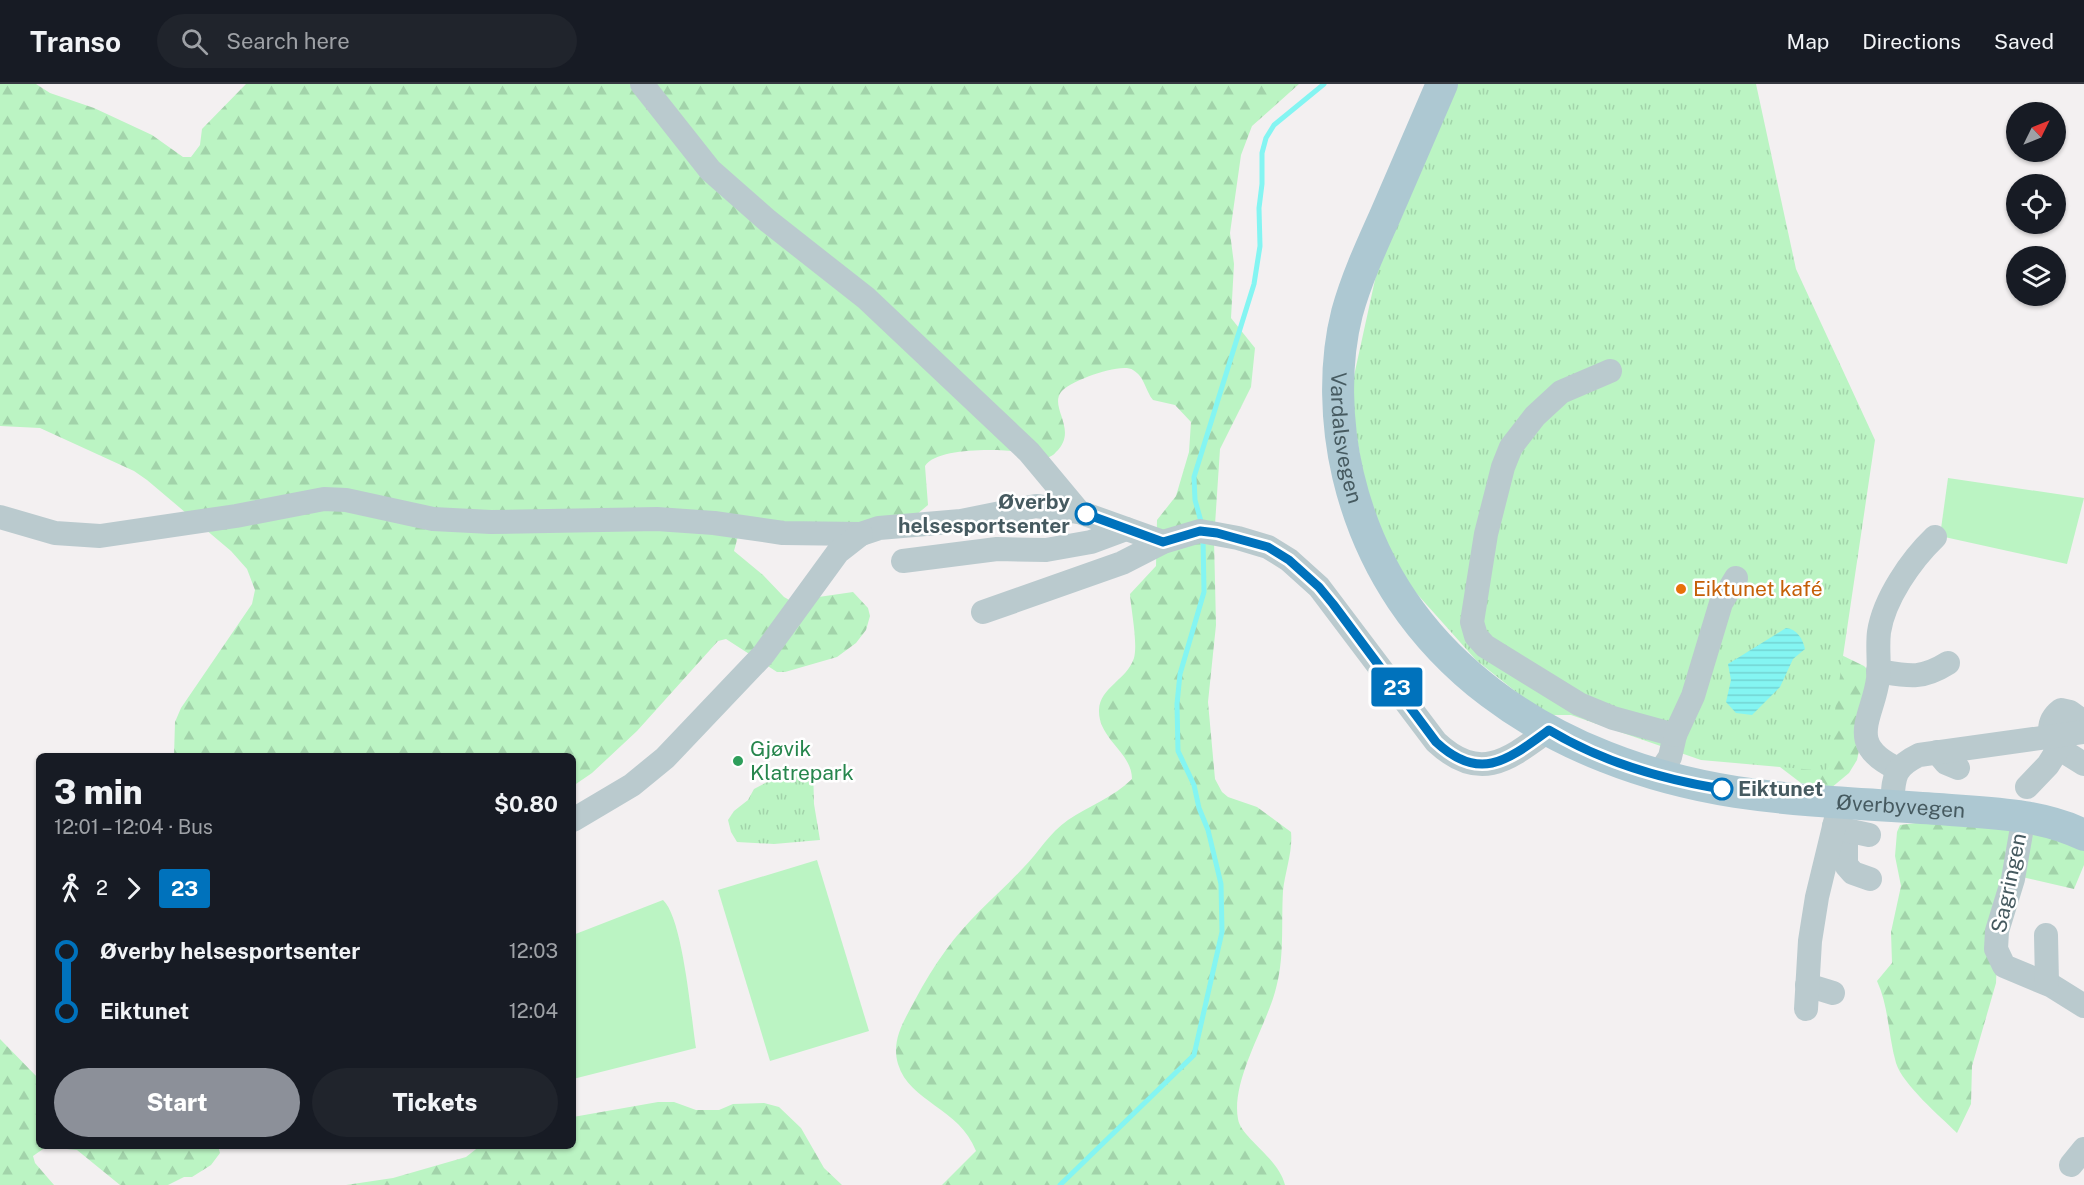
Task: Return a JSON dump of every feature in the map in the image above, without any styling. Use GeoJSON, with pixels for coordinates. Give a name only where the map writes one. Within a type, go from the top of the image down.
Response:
{"type":"FeatureCollection","features":[{"type":"Feature","properties":{"kind":"main road","name":"Vardalsvegen"},"geometry":{"type":"LineString","coordinates":[[1442,84],[1365,263],[1347,313],[1339,379],[1343,451],[1367,537],[1396,592],[1416,622],[1483,687],[1549,730]]}},
{"type":"Feature","properties":{"kind":"main road","name":"Øverbyvegen"},"geometry":{"type":"LineString","coordinates":[[1549,730],[1594,755],[1658,775],[1688,784],[1740,792],[1847,823],[1892,806],[2025,801],[2084,835]]}},
{"type":"Feature","properties":{"kind":"street"},"geometry":{"type":"LineString","coordinates":[[647,87],[710,170],[768,221],[866,298],[1029,452],[1079,512]]}},
{"type":"Feature","properties":{"kind":"street"},"geometry":{"type":"LineString","coordinates":[[1610,371],[1561,392],[1535,416],[1510,447],[1486,534],[1472,622],[1476,636],[1485,646],[1579,704],[1613,718],[1676,735]]}},
{"type":"Feature","properties":{"kind":"street"},"geometry":{"type":"LineString","coordinates":[[0,517],[55,533],[100,536],[236,516],[324,500],[346,500],[433,519],[491,522],[657,519],[714,523],[783,532],[861,534]]}},
{"type":"Feature","properties":{"kind":"street"},"geometry":{"type":"LineString","coordinates":[[576,818],[632,785],[665,758],[763,655],[788,625],[838,552],[861,534],[879,528],[960,521],[1036,506],[1079,512],[1163,542]]}},
{"type":"Feature","properties":{"kind":"street"},"geometry":{"type":"LineString","coordinates":[[903,561],[997,549],[1046,550],[1091,542],[1126,529]]}},
{"type":"Feature","properties":{"kind":"street"},"geometry":{"type":"LineString","coordinates":[[983,612],[1122,563],[1163,542],[1200,531],[1217,533],[1268,547],[1289,560],[1319,587],[1436,742],[1456,759],[1475,765],[1507,760],[1549,730]]}},
{"type":"Feature","properties":{"kind":"street"},"geometry":{"type":"LineString","coordinates":[[1898,769],[1872,749],[1864,732],[1878,671],[1879,635],[1888,606],[1922,549],[1935,537]]}},
{"type":"Feature","properties":{"kind":"street"},"geometry":{"type":"LineString","coordinates":[[1658,775],[1670,757],[1676,735],[1693,696],[1722,603],[1736,578]]}},
{"type":"Feature","properties":{"kind":"street"},"geometry":{"type":"LineString","coordinates":[[1878,671],[1914,677],[1931,674],[1948,663]]}},
{"type":"Feature","properties":{"kind":"street"},"geometry":{"type":"LineString","coordinates":[[2025,801],[2048,765],[2054,743],[2053,717],[2061,710],[2070,712],[2084,722]]}},
{"type":"Feature","properties":{"kind":"street"},"geometry":{"type":"LineString","coordinates":[[1892,806],[1898,769],[1903,763],[1920,755],[2054,743],[2084,732]]}},
{"type":"Feature","properties":{"kind":"street"},"geometry":{"type":"LineString","coordinates":[[2054,743],[2084,764]]}},
{"type":"Feature","properties":{"kind":"street"},"geometry":{"type":"LineString","coordinates":[[1937,752],[1946,763],[1958,768]]}},
{"type":"Feature","properties":{"kind":"street","name":"Sagringen"},"geometry":{"type":"LineString","coordinates":[[2025,801],[2013,879],[1997,931],[1996,949],[2004,966],[2071,995],[2084,1006]]}},
{"type":"Feature","properties":{"kind":"street"},"geometry":{"type":"LineString","coordinates":[[1847,823],[1845,865],[1852,873],[1870,879]]}},
{"type":"Feature","properties":{"kind":"street"},"geometry":{"type":"LineString","coordinates":[[1806,1009],[1810,941],[1817,897],[1847,823]]}},
{"type":"Feature","properties":{"kind":"street"},"geometry":{"type":"LineString","coordinates":[[2046,935],[2047,984]]}},
{"type":"Feature","properties":{"kind":"street"},"geometry":{"type":"LineString","coordinates":[[1807,985],[1833,993]]}},
{"type":"Feature","properties":{"kind":"green space"},"geometry":{"type":"Polygon","coordinates":[[[0,84],[36,84],[50,93],[94,108],[152,135],[183,157],[191,157],[200,145],[202,129],[246,84],[1299,84],[1252,126],[1241,155],[1230,233],[1234,264],[1231,318],[1255,348],[1251,387],[1220,449],[1214,540],[1216,625],[1208,702],[1215,779],[1222,792],[1228,797],[1257,807],[1291,832],[1290,854],[1283,891],[1278,980],[1244,1072],[1237,1104],[1241,1126],[1275,1166],[1285,1185],[942,1185],[976,1151],[958,1124],[913,1088],[904,1077],[896,1055],[900,1031],[929,975],[973,917],[1024,867],[1061,825],[1117,791],[1132,779],[1127,761],[1104,729],[1099,710],[1104,695],[1131,666],[1134,658],[1135,635],[1130,594],[1156,566],[1157,520],[1176,496],[1189,452],[1191,422],[1175,405],[1153,400],[1140,376],[1133,370],[1127,368],[1096,374],[1074,383],[1061,392],[1058,405],[1065,436],[1062,444],[1051,456],[1041,457],[1025,452],[985,450],[955,452],[932,460],[925,466],[928,505],[910,520],[738,536],[734,551],[791,601],[853,592],[868,608],[870,616],[866,630],[856,643],[837,657],[785,672],[777,672],[726,639],[718,641],[637,731],[592,773],[576,784],[576,753],[174,753],[175,722],[181,708],[252,604],[255,590],[247,569],[231,551],[134,471],[40,428],[0,426],[0,84]]]}},
{"type":"Feature","properties":{"kind":"green space","name":"Eiktunet"},"geometry":{"type":"Polygon","coordinates":[[[1457,84],[1756,84],[1796,269],[1875,440],[1826,771],[1701,760],[1571,715],[1545,715],[1476,660],[1401,576],[1368,506],[1350,394],[1380,257],[1457,84]]]}},
{"type":"Feature","properties":{"kind":"green space"},"geometry":{"type":"Polygon","coordinates":[[[1948,478],[2084,498],[2067,564],[1940,536],[1948,478]]]}},
{"type":"Feature","properties":{"kind":"green space"},"geometry":{"type":"Polygon","coordinates":[[[1829,649],[1864,666],[1875,677],[1857,760],[1849,773],[1831,788],[1801,783],[1776,764],[1829,649]]]}},
{"type":"Feature","properties":{"kind":"green space"},"geometry":{"type":"Polygon","coordinates":[[[813,767],[814,804],[820,840],[774,844],[737,842],[728,820],[734,811],[748,800],[754,789],[773,779],[813,767]]]}},
{"type":"Feature","properties":{"kind":"green space"},"geometry":{"type":"Polygon","coordinates":[[[1975,816],[2077,846],[2084,851],[2084,865],[2074,889],[2022,877],[1998,937],[1996,983],[1972,1066],[1971,1104],[1957,1133],[1923,1100],[1900,1072],[1893,1053],[1884,1001],[1877,981],[1892,963],[1891,932],[1901,886],[1895,856],[1897,832],[1900,825],[1975,816]]]}},
{"type":"Feature","properties":{"kind":"green space"},"geometry":{"type":"Polygon","coordinates":[[[817,860],[869,1031],[770,1061],[718,890],[817,860]]]}},
{"type":"Feature","properties":{"kind":"green space"},"geometry":{"type":"Polygon","coordinates":[[[663,900],[670,910],[681,947],[696,1048],[576,1078],[576,934],[663,900]]]}},
{"type":"Feature","properties":{"kind":"green space"},"geometry":{"type":"Polygon","coordinates":[[[0,1039],[36,1076],[36,1149],[43,1149],[33,1156],[35,1163],[54,1185],[0,1185],[0,1039]]]}},
{"type":"Feature","properties":{"kind":"green space"},"geometry":{"type":"Polygon","coordinates":[[[658,1102],[674,1102],[696,1110],[719,1110],[733,1104],[764,1103],[779,1107],[801,1128],[824,1168],[842,1185],[346,1185],[393,1178],[466,1157],[476,1149],[576,1149],[576,1116],[658,1102]]]}},
{"type":"Feature","properties":{"kind":"green space"},"geometry":{"type":"Polygon","coordinates":[[[67,1149],[219,1149],[220,1153],[211,1165],[192,1177],[184,1177],[168,1185],[120,1185],[77,1150],[67,1149]]]}},
{"type":"Feature","properties":{"kind":"water"},"geometry":{"type":"Polygon","coordinates":[[[1786,628],[1799,635],[1805,649],[1793,659],[1780,687],[1752,715],[1736,713],[1726,702],[1731,680],[1728,664],[1786,628]]]}},
{"type":"Feature","properties":{"kind":"waterway"},"geometry":{"type":"LineString","coordinates":[[1202,525],[1195,500],[1194,477],[1254,284],[1260,246],[1259,208],[1262,153],[1266,138],[1274,125],[1324,84]]}},
{"type":"Feature","properties":{"kind":"waterway"},"geometry":{"type":"LineString","coordinates":[[1060,1185],[1194,1055],[1222,932],[1221,884],[1208,830],[1199,808],[1194,785],[1178,751],[1177,704],[1180,674],[1204,592],[1203,537]]}},
{"type":"Feature","properties":{"kind":"bus line","name":"23"},"geometry":{"type":"LineString","coordinates":[[1086,514],[1163,542],[1200,531],[1217,533],[1268,547],[1289,560],[1319,587],[1395,684],[1436,742],[1456,759],[1475,765],[1507,760],[1549,730],[1594,755],[1648,774],[1688,784],[1722,789]]}},
{"type":"Feature","properties":{"kind":"place","name":"Øverby helsesportsenter"},"geometry":{"type":"Point","coordinates":[1086,514]}},
{"type":"Feature","properties":{"kind":"place","name":"Eiktunet kafé"},"geometry":{"type":"Point","coordinates":[1681,589]}},
{"type":"Feature","properties":{"kind":"place","name":"Gjøvik Klatrepark"},"geometry":{"type":"Point","coordinates":[738,761]}},
{"type":"Feature","properties":{"kind":"place","name":"Eiktunet"},"geometry":{"type":"Point","coordinates":[1722,789]}}]}
